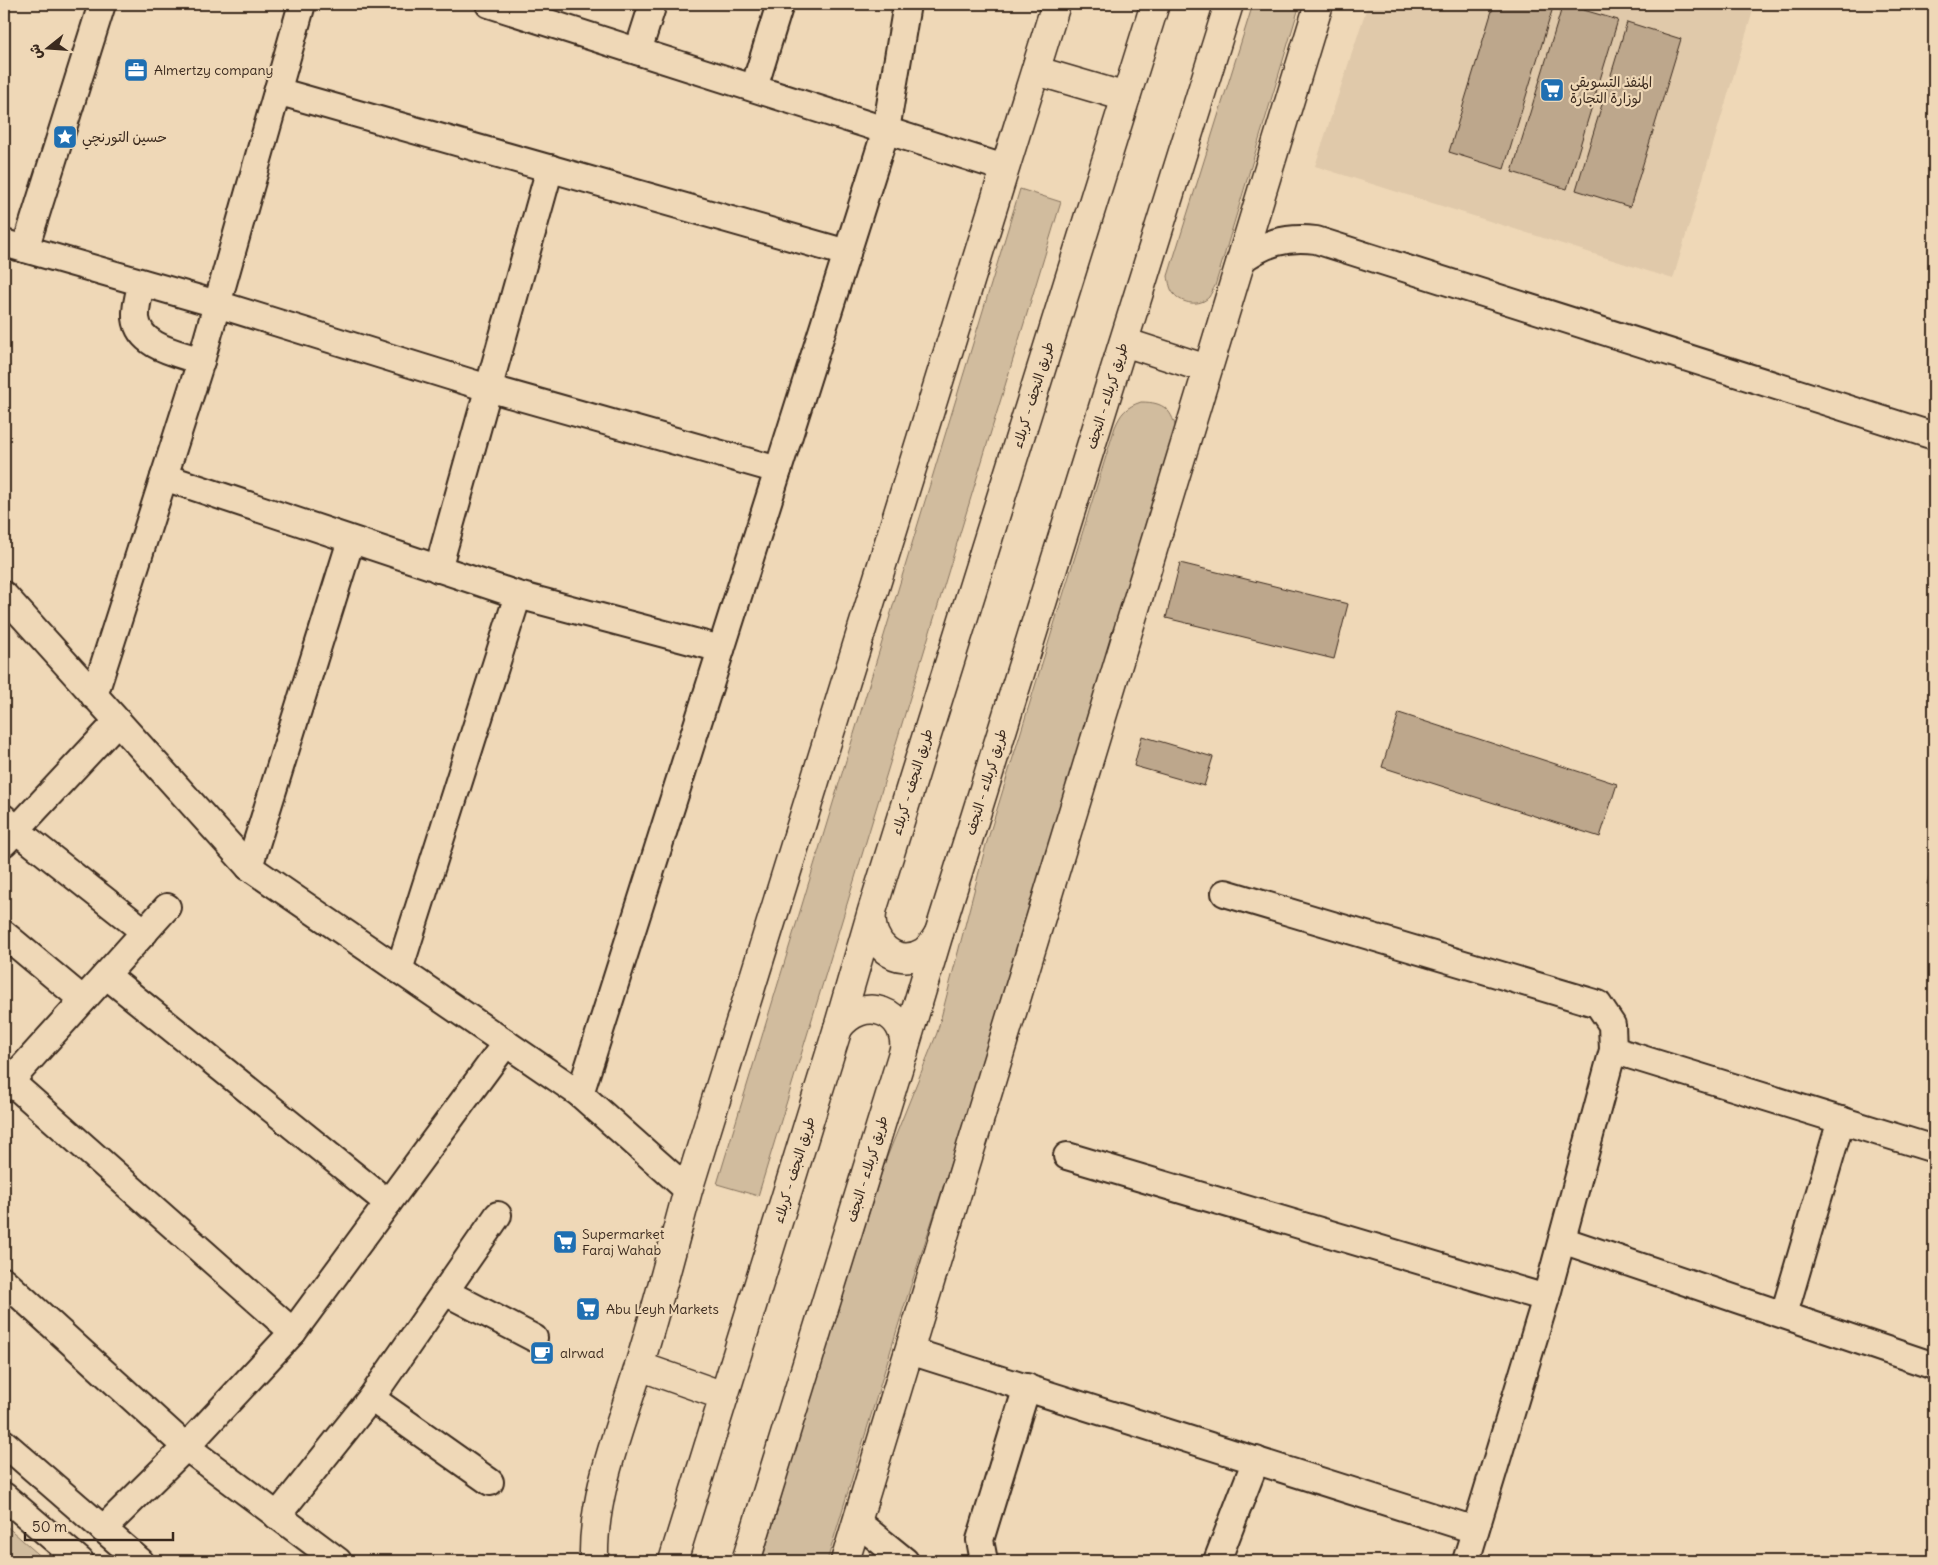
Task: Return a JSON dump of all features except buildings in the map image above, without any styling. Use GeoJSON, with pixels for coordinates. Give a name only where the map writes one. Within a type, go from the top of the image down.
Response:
{"type":"FeatureCollection","features":[{"type":"Feature","properties":{"kind":"main road"},"geometry":{"type":"LineString","coordinates":[[594,1561],[595,1524],[600,1497],[688,1190],[1004,168],[1037,71],[1056,4]]}},
{"type":"Feature","properties":{"kind":"main road","name":"طريق النجف - كربلاء"},"geometry":{"type":"LineString","coordinates":[[673,1561],[838,1028],[872,911],[1154,4]]}},
{"type":"Feature","properties":{"kind":"main road","name":"طريق كربلاء - النجف"},"geometry":{"type":"LineString","coordinates":[[746,1561],[939,933],[1229,4]]}},
{"type":"Feature","properties":{"kind":"main road"},"geometry":{"type":"LineString","coordinates":[[845,1561],[1319,4]]}},
{"type":"Feature","properties":{"kind":"main road"},"geometry":{"type":"LineString","coordinates":[[1037,71],[1126,97]]}},
{"type":"Feature","properties":{"kind":"main road"},"geometry":{"type":"LineString","coordinates":[[1124,342],[1208,368]]}},
{"type":"Feature","properties":{"kind":"main road"},"geometry":{"type":"LineString","coordinates":[[872,911],[873,935],[889,953],[913,956],[924,952],[933,944],[939,933]]}},
{"type":"Feature","properties":{"kind":"main road"},"geometry":{"type":"LineString","coordinates":[[838,1028],[852,1014],[862,1010],[882,1011],[891,1016],[900,1028],[905,1043],[903,1053]]}},
{"type":"Feature","properties":{"kind":"main road"},"geometry":{"type":"LineString","coordinates":[[639,1366],[724,1396]]}},
{"type":"Feature","properties":{"kind":"street"},"geometry":{"type":"LineString","coordinates":[[102,4],[14,246],[217,304],[488,388],[778,470]]}},
{"type":"Feature","properties":{"kind":"street"},"geometry":{"type":"LineString","coordinates":[[94,696],[201,361],[302,4]]}},
{"type":"Feature","properties":{"kind":"street"},"geometry":{"type":"LineString","coordinates":[[490,4],[1004,168]]}},
{"type":"Feature","properties":{"kind":"street"},"geometry":{"type":"LineString","coordinates":[[638,51],[653,4]]}},
{"type":"Feature","properties":{"kind":"street"},"geometry":{"type":"LineString","coordinates":[[754,88],[780,4]]}},
{"type":"Feature","properties":{"kind":"street"},"geometry":{"type":"LineString","coordinates":[[580,1094],[886,130],[907,4]]}},
{"type":"Feature","properties":{"kind":"street"},"geometry":{"type":"LineString","coordinates":[[277,91],[847,252]]}},
{"type":"Feature","properties":{"kind":"street"},"geometry":{"type":"LineString","coordinates":[[438,570],[550,168]]}},
{"type":"Feature","properties":{"kind":"street"},"geometry":{"type":"LineString","coordinates":[[1240,261],[1252,251],[1283,239],[1300,238],[1316,240],[1934,436]]}},
{"type":"Feature","properties":{"kind":"street"},"geometry":{"type":"LineString","coordinates":[[142,283],[136,318],[144,336],[152,343],[161,347],[201,361]]}},
{"type":"Feature","properties":{"kind":"street"},"geometry":{"type":"LineString","coordinates":[[164,477],[438,570],[518,595],[721,649]]}},
{"type":"Feature","properties":{"kind":"street"},"geometry":{"type":"LineString","coordinates":[[248,867],[351,540]]}},
{"type":"Feature","properties":{"kind":"street"},"geometry":{"type":"LineString","coordinates":[[4,595],[248,867],[580,1094],[688,1190]]}},
{"type":"Feature","properties":{"kind":"street"},"geometry":{"type":"LineString","coordinates":[[399,970],[518,595]]}},
{"type":"Feature","properties":{"kind":"street"},"geometry":{"type":"LineString","coordinates":[[117,722],[8,830],[145,932]]}},
{"type":"Feature","properties":{"kind":"street"},"geometry":{"type":"LineString","coordinates":[[1225,893],[1598,1004],[1612,1025],[1613,1050],[1562,1240],[1466,1561]]}},
{"type":"Feature","properties":{"kind":"street"},"geometry":{"type":"LineString","coordinates":[[167,908],[7,1084],[293,1332]]}},
{"type":"Feature","properties":{"kind":"street"},"geometry":{"type":"LineString","coordinates":[[4,934],[83,1000]]}},
{"type":"Feature","properties":{"kind":"street"},"geometry":{"type":"LineString","coordinates":[[106,975],[388,1203]]}},
{"type":"Feature","properties":{"kind":"street"},"geometry":{"type":"LineString","coordinates":[[103,1529],[186,1447],[293,1332],[506,1043]]}},
{"type":"Feature","properties":{"kind":"street"},"geometry":{"type":"LineString","coordinates":[[1613,1050],[1934,1149]]}},
{"type":"Feature","properties":{"kind":"street"},"geometry":{"type":"LineString","coordinates":[[1784,1314],[1841,1120]]}},
{"type":"Feature","properties":{"kind":"street"},"geometry":{"type":"LineString","coordinates":[[1067,1156],[1546,1298]]}},
{"type":"Feature","properties":{"kind":"street"},"geometry":{"type":"LineString","coordinates":[[277,1516],[371,1398],[498,1215]]}},
{"type":"Feature","properties":{"kind":"street"},"geometry":{"type":"LineString","coordinates":[[1562,1240],[1934,1366]]}},
{"type":"Feature","properties":{"kind":"street"},"geometry":{"type":"LineString","coordinates":[[4,1281],[186,1447],[338,1561]]}},
{"type":"Feature","properties":{"kind":"street"},"geometry":{"type":"LineString","coordinates":[[445,1292],[534,1338]]}},
{"type":"Feature","properties":{"kind":"street"},"geometry":{"type":"LineString","coordinates":[[910,1351],[1475,1530]]}},
{"type":"Feature","properties":{"kind":"street"},"geometry":{"type":"LineString","coordinates":[[984,1561],[980,1540],[1027,1387]]}},
{"type":"Feature","properties":{"kind":"street"},"geometry":{"type":"LineString","coordinates":[[371,1398],[490,1482]]}},
{"type":"Feature","properties":{"kind":"street"},"geometry":{"type":"LineString","coordinates":[[4,1443],[140,1561]]}},
{"type":"Feature","properties":{"kind":"street"},"geometry":{"type":"LineString","coordinates":[[1217,1561],[1256,1460]]}},
{"type":"Feature","properties":{"kind":"street"},"geometry":{"type":"LineString","coordinates":[[4,1496],[80,1561]]}},
{"type":"Feature","properties":{"kind":"street"},"geometry":{"type":"LineString","coordinates":[[857,1522],[905,1561]]}},
{"type":"Feature","properties":{"kind":"shaded area"},"geometry":{"type":"Polygon","coordinates":[[[1253,4],[1300,4],[1215,286],[1209,297],[1205,300],[1196,303],[1186,302],[1177,297],[1173,292],[1168,276],[1253,4]]]}},
{"type":"Feature","properties":{"kind":"shaded area"},"geometry":{"type":"Polygon","coordinates":[[[1368,4],[1755,4],[1673,279],[1315,166],[1368,4]]]}},
{"type":"Feature","properties":{"kind":"shaded area"},"geometry":{"type":"Polygon","coordinates":[[[1020,189],[1061,202],[758,1196],[717,1184],[1020,189]]]}},
{"type":"Feature","properties":{"kind":"shaded area"},"geometry":{"type":"Polygon","coordinates":[[[1141,402],[1149,402],[1166,409],[1173,418],[1177,433],[998,1018],[902,1313],[827,1561],[762,1561],[885,1162],[937,1033],[986,845],[1115,427],[1125,411],[1141,402]]]}},
{"type":"Feature","properties":{"kind":"shaded area"},"geometry":{"type":"Polygon","coordinates":[[[4,1524],[46,1561],[4,1561],[4,1524]]]}},
{"type":"Feature","properties":{"kind":"place","name":"Almertzy company"},"geometry":{"type":"Point","coordinates":[136,70]}},
{"type":"Feature","properties":{"kind":"place","name":"المنفذ التسويقي لوزارة التجارة"},"geometry":{"type":"Point","coordinates":[1552,90]}},
{"type":"Feature","properties":{"kind":"place","name":"حسين التورنچي"},"geometry":{"type":"Point","coordinates":[65,137]}},
{"type":"Feature","properties":{"kind":"place","name":"Supermarket Faraj Wahab"},"geometry":{"type":"Point","coordinates":[565,1242]}},
{"type":"Feature","properties":{"kind":"place","name":"Abu Leyh Markets"},"geometry":{"type":"Point","coordinates":[588,1309]}},
{"type":"Feature","properties":{"kind":"place","name":"alrwad"},"geometry":{"type":"Point","coordinates":[542,1353]}}]}
